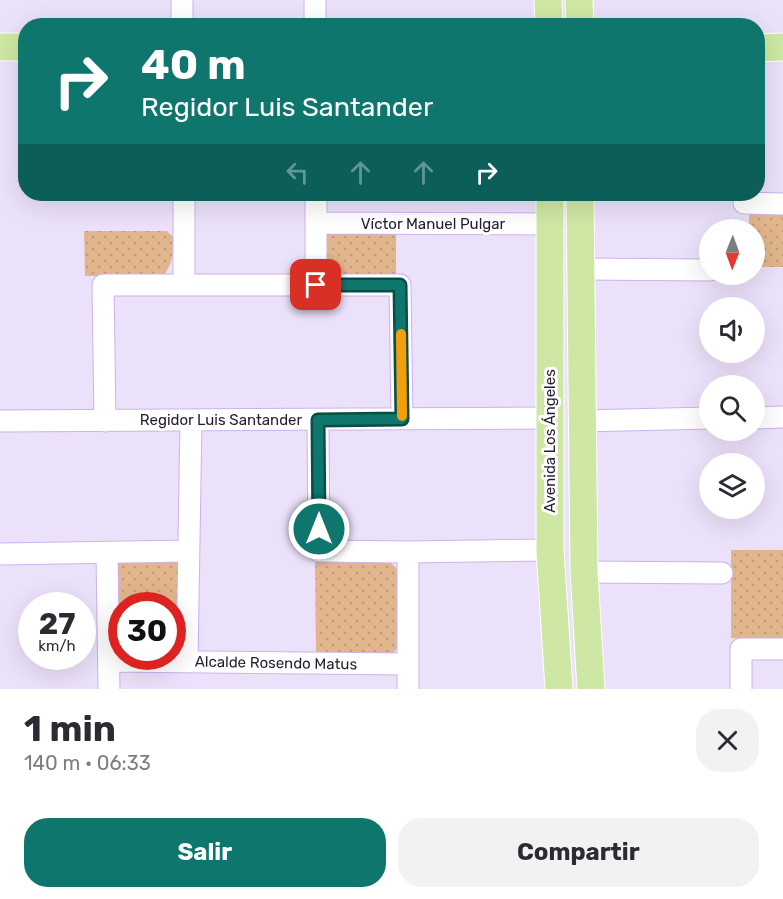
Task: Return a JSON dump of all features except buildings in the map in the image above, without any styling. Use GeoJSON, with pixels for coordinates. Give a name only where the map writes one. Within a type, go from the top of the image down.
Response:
{"type":"FeatureCollection","features":[{"type":"Feature","properties":{"kind":"main road"},"geometry":{"type":"LineString","coordinates":[[548,0],[549,18]]}},
{"type":"Feature","properties":{"kind":"main road"},"geometry":{"type":"LineString","coordinates":[[579,0],[580,18]]}},
{"type":"Feature","properties":{"kind":"main road"},"geometry":{"type":"LineString","coordinates":[[0,47],[18,47]]}},
{"type":"Feature","properties":{"kind":"main road"},"geometry":{"type":"LineString","coordinates":[[765,48],[783,48]]}},
{"type":"Feature","properties":{"kind":"main road","name":"Avenida Los Ángeles"},"geometry":{"type":"LineString","coordinates":[[550,201],[550,550],[559,689]]}},
{"type":"Feature","properties":{"kind":"main road","name":"Avenida Los Ángeles"},"geometry":{"type":"LineString","coordinates":[[580,201],[584,572],[591,689]]}},
{"type":"Feature","properties":{"kind":"street"},"geometry":{"type":"LineString","coordinates":[[182,0],[182,18]]}},
{"type":"Feature","properties":{"kind":"street"},"geometry":{"type":"LineString","coordinates":[[315,0],[315,18]]}},
{"type":"Feature","properties":{"kind":"street"},"geometry":{"type":"LineString","coordinates":[[184,201],[184,285]]}},
{"type":"Feature","properties":{"kind":"street"},"geometry":{"type":"LineString","coordinates":[[316,201],[316,285]]}},
{"type":"Feature","properties":{"kind":"street"},"geometry":{"type":"LineString","coordinates":[[764,201],[783,204]]}},
{"type":"Feature","properties":{"kind":"street","name":"Víctor Manuel Pulgar"},"geometry":{"type":"LineString","coordinates":[[316,223],[550,224]]}},
{"type":"Feature","properties":{"kind":"street"},"geometry":{"type":"LineString","coordinates":[[580,269],[699,270]]}},
{"type":"Feature","properties":{"kind":"street"},"geometry":{"type":"LineString","coordinates":[[105,421],[103,285],[400,285],[402,419]]}},
{"type":"Feature","properties":{"kind":"street"},"geometry":{"type":"LineString","coordinates":[[765,418],[783,417]]}},
{"type":"Feature","properties":{"kind":"street","name":"Regidor Luis Santander"},"geometry":{"type":"LineString","coordinates":[[0,422],[550,418]]}},
{"type":"Feature","properties":{"kind":"street"},"geometry":{"type":"LineString","coordinates":[[581,421],[699,418]]}},
{"type":"Feature","properties":{"kind":"street"},"geometry":{"type":"LineString","coordinates":[[187,662],[191,420]]}},
{"type":"Feature","properties":{"kind":"street"},"geometry":{"type":"LineString","coordinates":[[318,420],[319,551],[550,550]]}},
{"type":"Feature","properties":{"kind":"street"},"geometry":{"type":"LineString","coordinates":[[0,554],[188,551]]}},
{"type":"Feature","properties":{"kind":"street"},"geometry":{"type":"LineString","coordinates":[[408,552],[408,689]]}},
{"type":"Feature","properties":{"kind":"street"},"geometry":{"type":"LineString","coordinates":[[107,553],[108,607]]}},
{"type":"Feature","properties":{"kind":"street"},"geometry":{"type":"LineString","coordinates":[[584,572],[722,573]]}},
{"type":"Feature","properties":{"kind":"street"},"geometry":{"type":"LineString","coordinates":[[741,689],[741,649],[783,649]]}},
{"type":"Feature","properties":{"kind":"street","name":"Alcalde Rosendo Matus"},"geometry":{"type":"LineString","coordinates":[[187,662],[408,664]]}},
{"type":"Feature","properties":{"kind":"street"},"geometry":{"type":"LineString","coordinates":[[109,670],[109,689]]}},
{"type":"Feature","properties":{"kind":"shaded area"},"geometry":{"type":"Polygon","coordinates":[[[749,208],[783,208],[783,267],[765,267],[765,219],[749,219],[749,208]]]}},
{"type":"Feature","properties":{"kind":"shaded area"},"geometry":{"type":"Polygon","coordinates":[[[84,231],[167,231],[173,237],[171,263],[162,276],[85,276],[84,231]]]}},
{"type":"Feature","properties":{"kind":"shaded area"},"geometry":{"type":"Polygon","coordinates":[[[327,231],[396,231],[396,275],[327,276],[327,231]]]}},
{"type":"Feature","properties":{"kind":"shaded area"},"geometry":{"type":"Polygon","coordinates":[[[731,550],[783,550],[783,638],[731,638],[731,550]]]}},
{"type":"Feature","properties":{"kind":"shaded area"},"geometry":{"type":"Polygon","coordinates":[[[121,556],[172,556],[179,565],[180,592],[114,592],[114,564],[121,556]]]}},
{"type":"Feature","properties":{"kind":"shaded area"},"geometry":{"type":"Polygon","coordinates":[[[315,561],[391,563],[399,571],[399,646],[390,657],[316,655],[315,561]]]}},
{"type":"Feature","properties":{"kind":"slow traffic"},"geometry":{"type":"LineString","coordinates":[[401,334],[402,416]]}},
{"type":"Feature","properties":{"kind":"route"},"geometry":{"type":"LineString","coordinates":[[316,285],[400,285],[402,419],[318,420],[319,529]]}}]}
